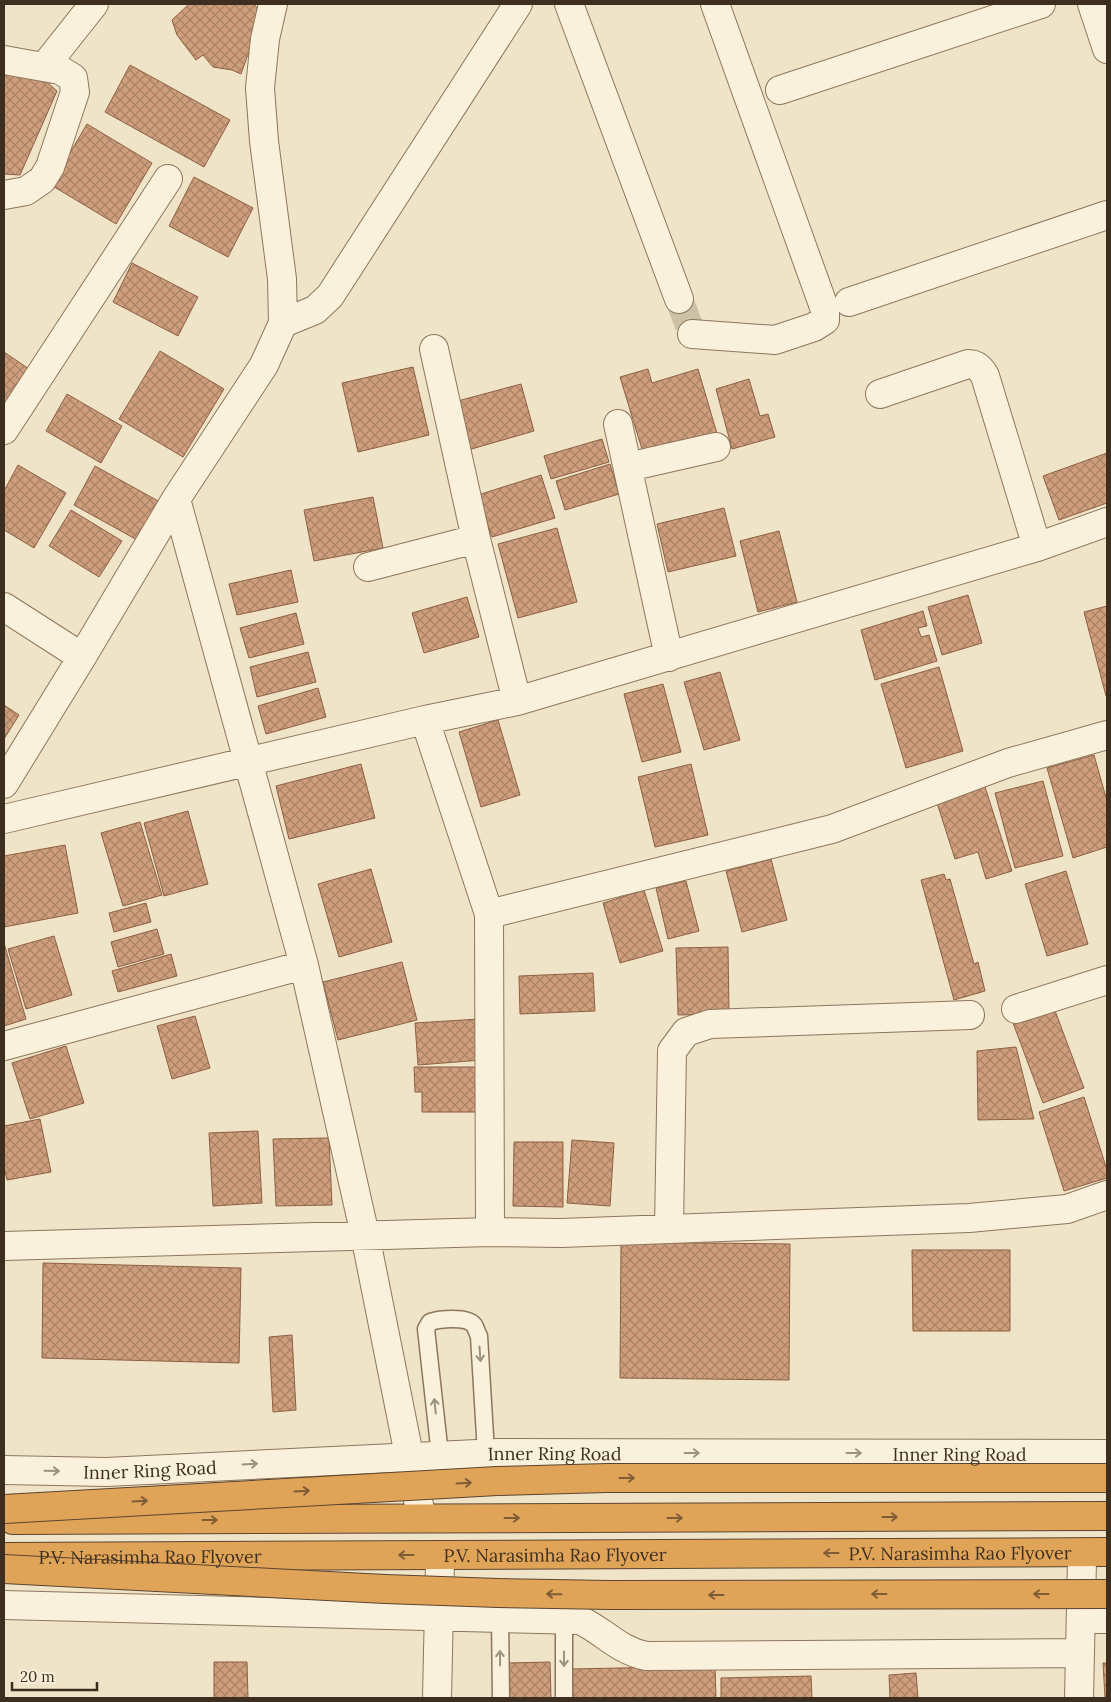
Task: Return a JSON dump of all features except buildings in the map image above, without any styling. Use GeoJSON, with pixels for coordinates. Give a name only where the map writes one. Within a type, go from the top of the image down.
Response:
{"type":"FeatureCollection","features":[{"type":"Feature","properties":{"kind":"highway"},"geometry":{"type":"LineString","coordinates":[[4,1509],[386,1486],[607,1478],[1107,1478]]}},
{"type":"Feature","properties":{"kind":"highway","name":"P.V. Narasimha Rao Flyover"},"geometry":{"type":"LineString","coordinates":[[4,1520],[1107,1516]]}},
{"type":"Feature","properties":{"kind":"highway","name":"P.V. Narasimha Rao Flyover"},"geometry":{"type":"LineString","coordinates":[[4,1556],[1095,1556]]}},
{"type":"Feature","properties":{"kind":"highway"},"geometry":{"type":"LineString","coordinates":[[4,1568],[385,1589],[498,1593],[610,1595],[1107,1594]]}},
{"type":"Feature","properties":{"kind":"street"},"geometry":{"type":"LineString","coordinates":[[44,67],[94,4]]}},
{"type":"Feature","properties":{"kind":"street"},"geometry":{"type":"LineString","coordinates":[[4,784],[176,499],[264,365],[282,323],[282,279],[264,141],[260,88],[265,39],[273,4]]}},
{"type":"Feature","properties":{"kind":"street"},"geometry":{"type":"LineString","coordinates":[[282,323],[316,310],[330,296],[518,4]]}},
{"type":"Feature","properties":{"kind":"street"},"geometry":{"type":"LineString","coordinates":[[569,4],[680,299]]}},
{"type":"Feature","properties":{"kind":"street"},"geometry":{"type":"LineString","coordinates":[[692,334],[775,340],[814,327],[825,320],[825,310],[715,4]]}},
{"type":"Feature","properties":{"kind":"street"},"geometry":{"type":"LineString","coordinates":[[780,90],[1042,4]]}},
{"type":"Feature","properties":{"kind":"street"},"geometry":{"type":"LineString","coordinates":[[1092,4],[1107,50]]}},
{"type":"Feature","properties":{"kind":"street"},"geometry":{"type":"LineString","coordinates":[[4,60],[60,70],[73,78],[75,92],[50,167],[42,180],[26,191],[4,195]]}},
{"type":"Feature","properties":{"kind":"street"},"geometry":{"type":"LineString","coordinates":[[4,430],[168,179]]}},
{"type":"Feature","properties":{"kind":"street"},"geometry":{"type":"LineString","coordinates":[[849,302],[1107,215]]}},
{"type":"Feature","properties":{"kind":"street"},"geometry":{"type":"LineString","coordinates":[[434,349],[476,539],[517,701]]}},
{"type":"Feature","properties":{"kind":"street"},"geometry":{"type":"LineString","coordinates":[[880,394],[968,364],[975,364],[986,376],[1038,547]]}},
{"type":"Feature","properties":{"kind":"street"},"geometry":{"type":"LineString","coordinates":[[618,424],[669,657]]}},
{"type":"Feature","properties":{"kind":"street"},"geometry":{"type":"LineString","coordinates":[[628,467],[716,447]]}},
{"type":"Feature","properties":{"kind":"street"},"geometry":{"type":"LineString","coordinates":[[176,499],[304,965],[365,1235],[420,1510]]}},
{"type":"Feature","properties":{"kind":"street"},"geometry":{"type":"LineString","coordinates":[[4,819],[425,720],[517,701],[1038,547],[1107,522]]}},
{"type":"Feature","properties":{"kind":"street"},"geometry":{"type":"LineString","coordinates":[[368,567],[476,539]]}},
{"type":"Feature","properties":{"kind":"street"},"geometry":{"type":"LineString","coordinates":[[4,607],[82,657]]}},
{"type":"Feature","properties":{"kind":"street"},"geometry":{"type":"LineString","coordinates":[[425,720],[489,914],[490,1232]]}},
{"type":"Feature","properties":{"kind":"street"},"geometry":{"type":"LineString","coordinates":[[489,914],[832,829],[1008,763],[1107,735]]}},
{"type":"Feature","properties":{"kind":"street"},"geometry":{"type":"LineString","coordinates":[[4,1046],[304,965]]}},
{"type":"Feature","properties":{"kind":"street"},"geometry":{"type":"LineString","coordinates":[[1016,1009],[1107,980]]}},
{"type":"Feature","properties":{"kind":"street"},"geometry":{"type":"LineString","coordinates":[[669,1228],[672,1051],[686,1032],[710,1024],[970,1015]]}},
{"type":"Feature","properties":{"kind":"street"},"geometry":{"type":"LineString","coordinates":[[4,1246],[490,1232],[561,1233],[969,1218],[1068,1209],[1107,1195]]}},
{"type":"Feature","properties":{"kind":"street","name":"Inner Ring Road"},"geometry":{"type":"LineString","coordinates":[[4,1470],[106,1472],[486,1453],[1107,1454]]}},
{"type":"Feature","properties":{"kind":"street"},"geometry":{"type":"LineString","coordinates":[[1080,1698],[1080,1653],[1094,1619],[1095,1556]]}},
{"type":"Feature","properties":{"kind":"street"},"geometry":{"type":"LineString","coordinates":[[437,1698],[440,1562]]}},
{"type":"Feature","properties":{"kind":"street"},"geometry":{"type":"LineString","coordinates":[[4,1605],[580,1620],[593,1626],[632,1653],[646,1656],[1080,1653]]}},
{"type":"Feature","properties":{"kind":"lane"},"geometry":{"type":"LineString","coordinates":[[440,1455],[426,1329],[430,1322],[436,1320],[466,1319],[473,1324],[479,1336],[486,1453]]}},
{"type":"Feature","properties":{"kind":"lane"},"geometry":{"type":"LineString","coordinates":[[500,1618],[501,1698]]}},
{"type":"Feature","properties":{"kind":"lane"},"geometry":{"type":"LineString","coordinates":[[564,1619],[564,1698]]}},
{"type":"Feature","properties":{"kind":"tunnel"},"geometry":{"type":"LineString","coordinates":[[679,299],[692,334]]}}]}
